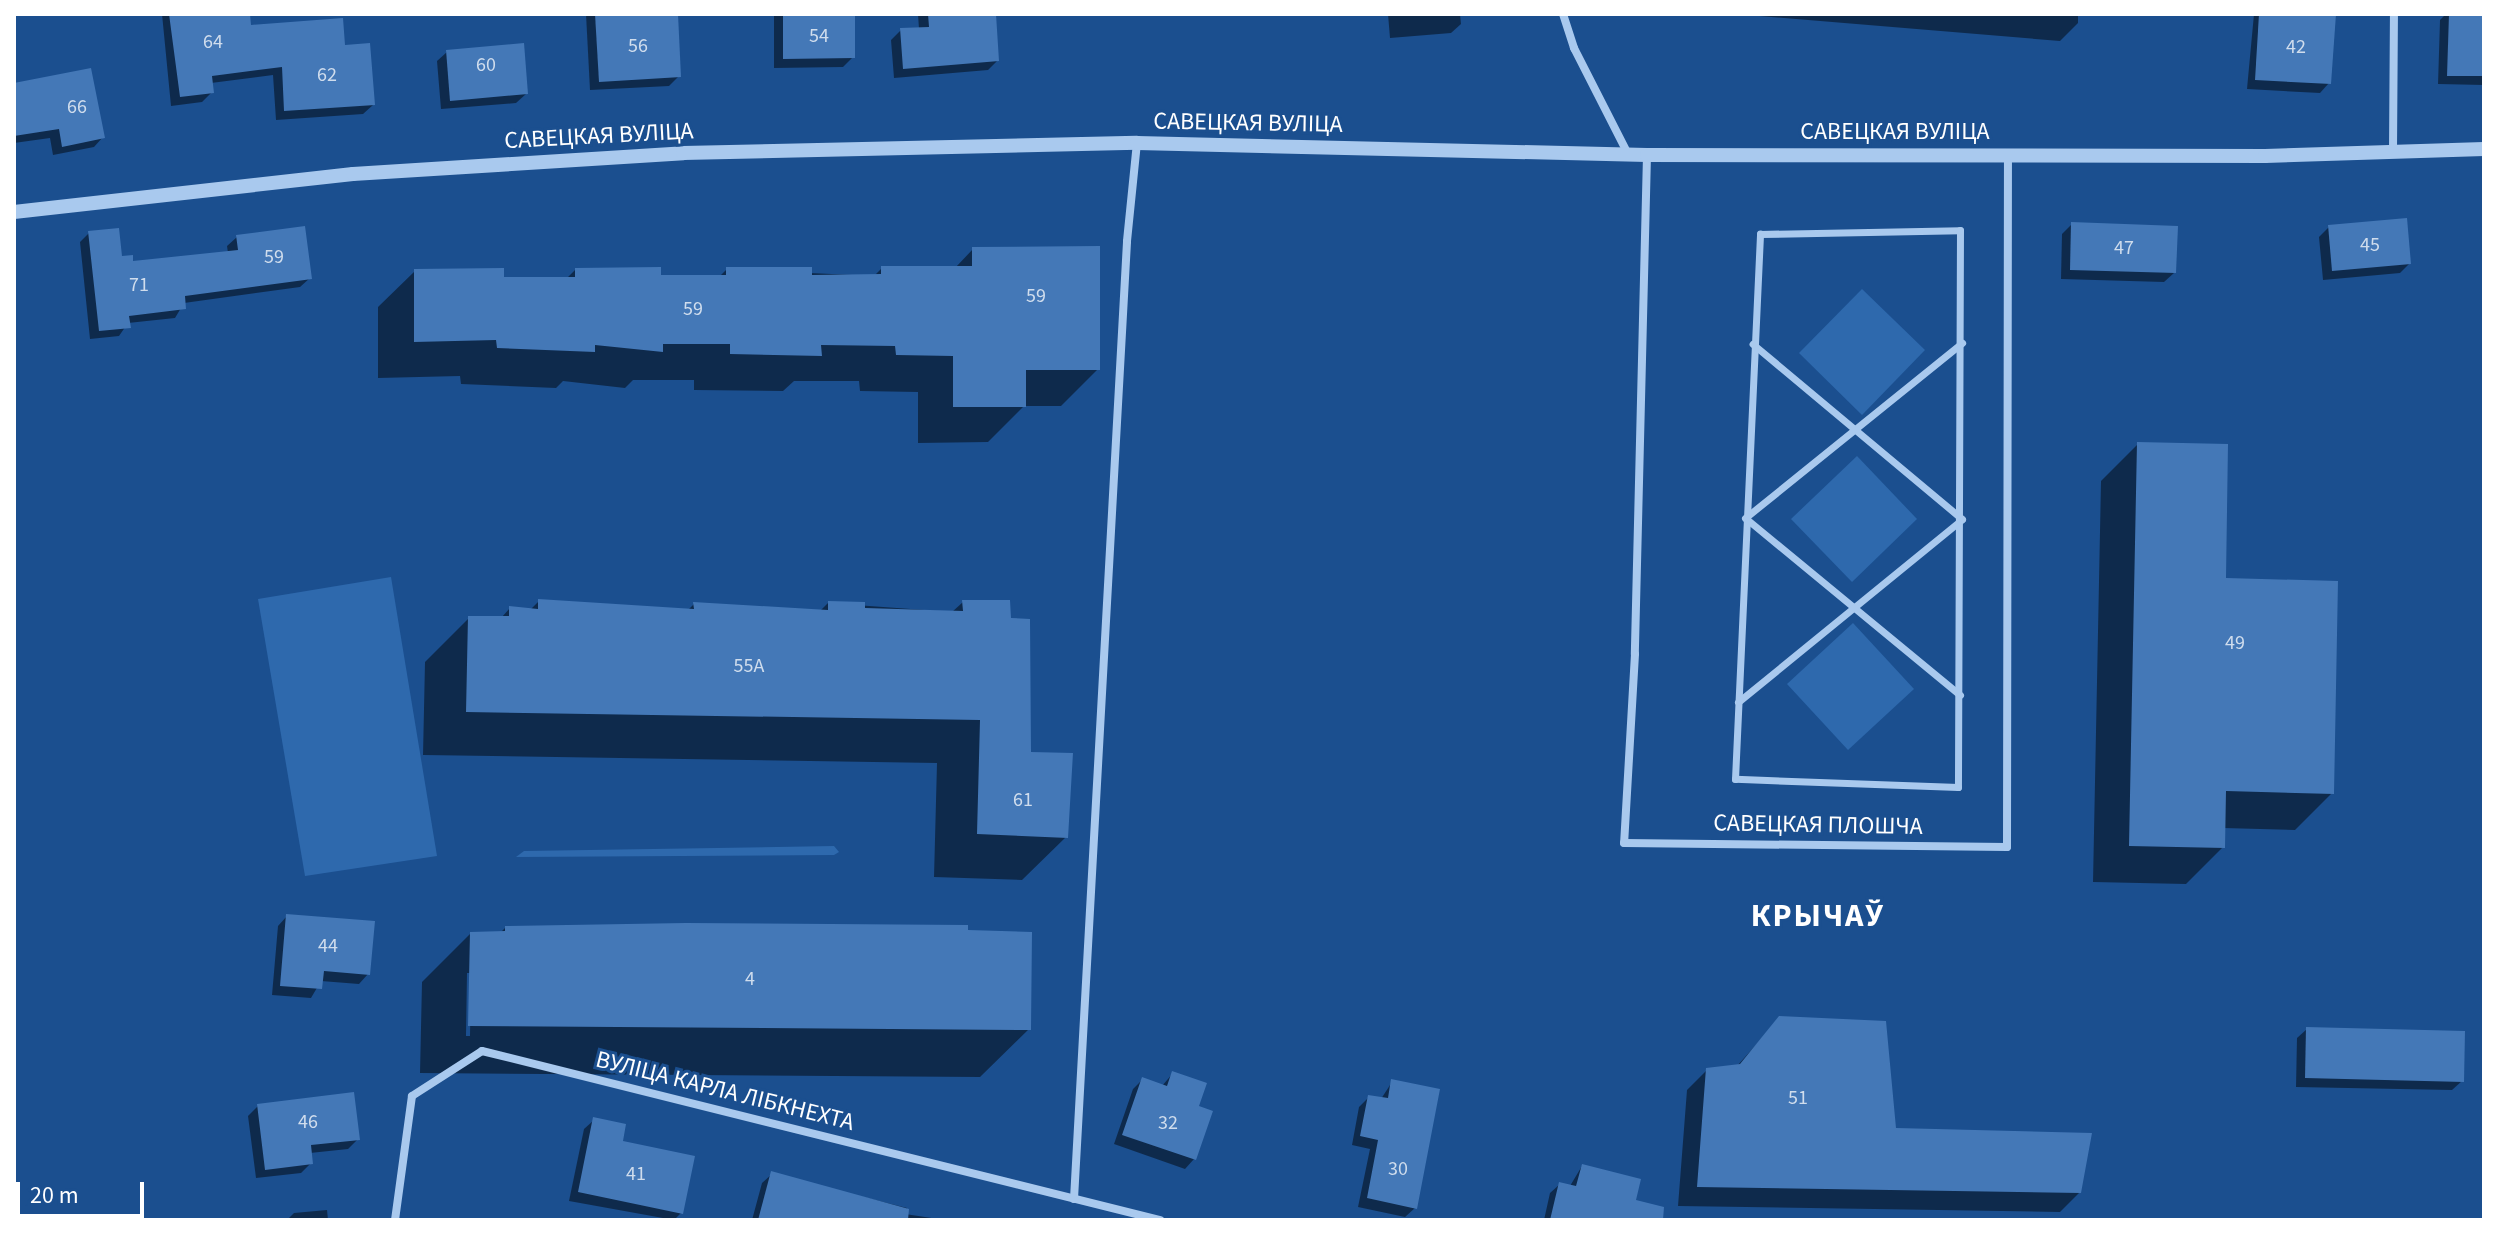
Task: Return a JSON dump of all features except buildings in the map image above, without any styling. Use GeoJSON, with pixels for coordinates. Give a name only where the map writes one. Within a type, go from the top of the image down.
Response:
{"type":"FeatureCollection","features":[{"type":"Feature","properties":{"kind":"street"},"geometry":{"type":"LineString","coordinates":[[1563,14],[1574,48],[1627,152]]}},
{"type":"Feature","properties":{"kind":"street"},"geometry":{"type":"LineString","coordinates":[[2393,150],[2394,14]]}},
{"type":"Feature","properties":{"kind":"street"},"geometry":{"type":"LineString","coordinates":[[1074,1199],[1126,256],[1137,143]]}},
{"type":"Feature","properties":{"kind":"street","name":"САВЕЦКАЯ ВУЛІЦА"},"geometry":{"type":"LineString","coordinates":[[14,212],[480,164],[683,153],[1137,143],[1627,152],[1647,155],[2008,153],[2265,156],[2484,149]]}},
{"type":"Feature","properties":{"kind":"street","name":"САВЕЦКАЯ ПЛОШЧА"},"geometry":{"type":"LineString","coordinates":[[1647,155],[1635,654],[1624,843],[2007,847],[2008,153]]}},
{"type":"Feature","properties":{"kind":"street"},"geometry":{"type":"LineString","coordinates":[[1960,230],[1962,343],[1958,787],[1735,779],[1760,234],[1960,230]]}},
{"type":"Feature","properties":{"kind":"street"},"geometry":{"type":"LineString","coordinates":[[1745,518],[1962,343]]}},
{"type":"Feature","properties":{"kind":"street"},"geometry":{"type":"LineString","coordinates":[[1753,344],[1962,519]]}},
{"type":"Feature","properties":{"kind":"street"},"geometry":{"type":"LineString","coordinates":[[1745,518],[1960,695]]}},
{"type":"Feature","properties":{"kind":"street"},"geometry":{"type":"LineString","coordinates":[[1738,702],[1962,519]]}},
{"type":"Feature","properties":{"kind":"street","name":"ВУЛІЦА КАРЛА ЛІБКНЕХТА"},"geometry":{"type":"LineString","coordinates":[[395,1220],[412,1096],[482,1051],[1160,1220]]}},
{"type":"Feature","properties":{"kind":"shaded area"},"geometry":{"type":"Polygon","coordinates":[[[1862,289],[1925,350],[1862,415],[1799,353],[1862,289]]]}},
{"type":"Feature","properties":{"kind":"shaded area"},"geometry":{"type":"Polygon","coordinates":[[[1857,456],[1917,519],[1852,582],[1791,519],[1857,456]]]}},
{"type":"Feature","properties":{"kind":"shaded area"},"geometry":{"type":"Polygon","coordinates":[[[391,577],[437,856],[305,876],[258,599],[391,577]]]}},
{"type":"Feature","properties":{"kind":"shaded area"},"geometry":{"type":"Polygon","coordinates":[[[1853,623],[1914,689],[1848,750],[1787,684],[1853,623]]]}},
{"type":"Feature","properties":{"kind":"shaded area"},"geometry":{"type":"Polygon","coordinates":[[[834,846],[839,852],[834,855],[516,857],[524,851],[834,846]]]}},
{"type":"Feature","properties":{"kind":"district","name":"КРЫЧАЎ"},"geometry":{"type":"Point","coordinates":[1818,916]}}]}
